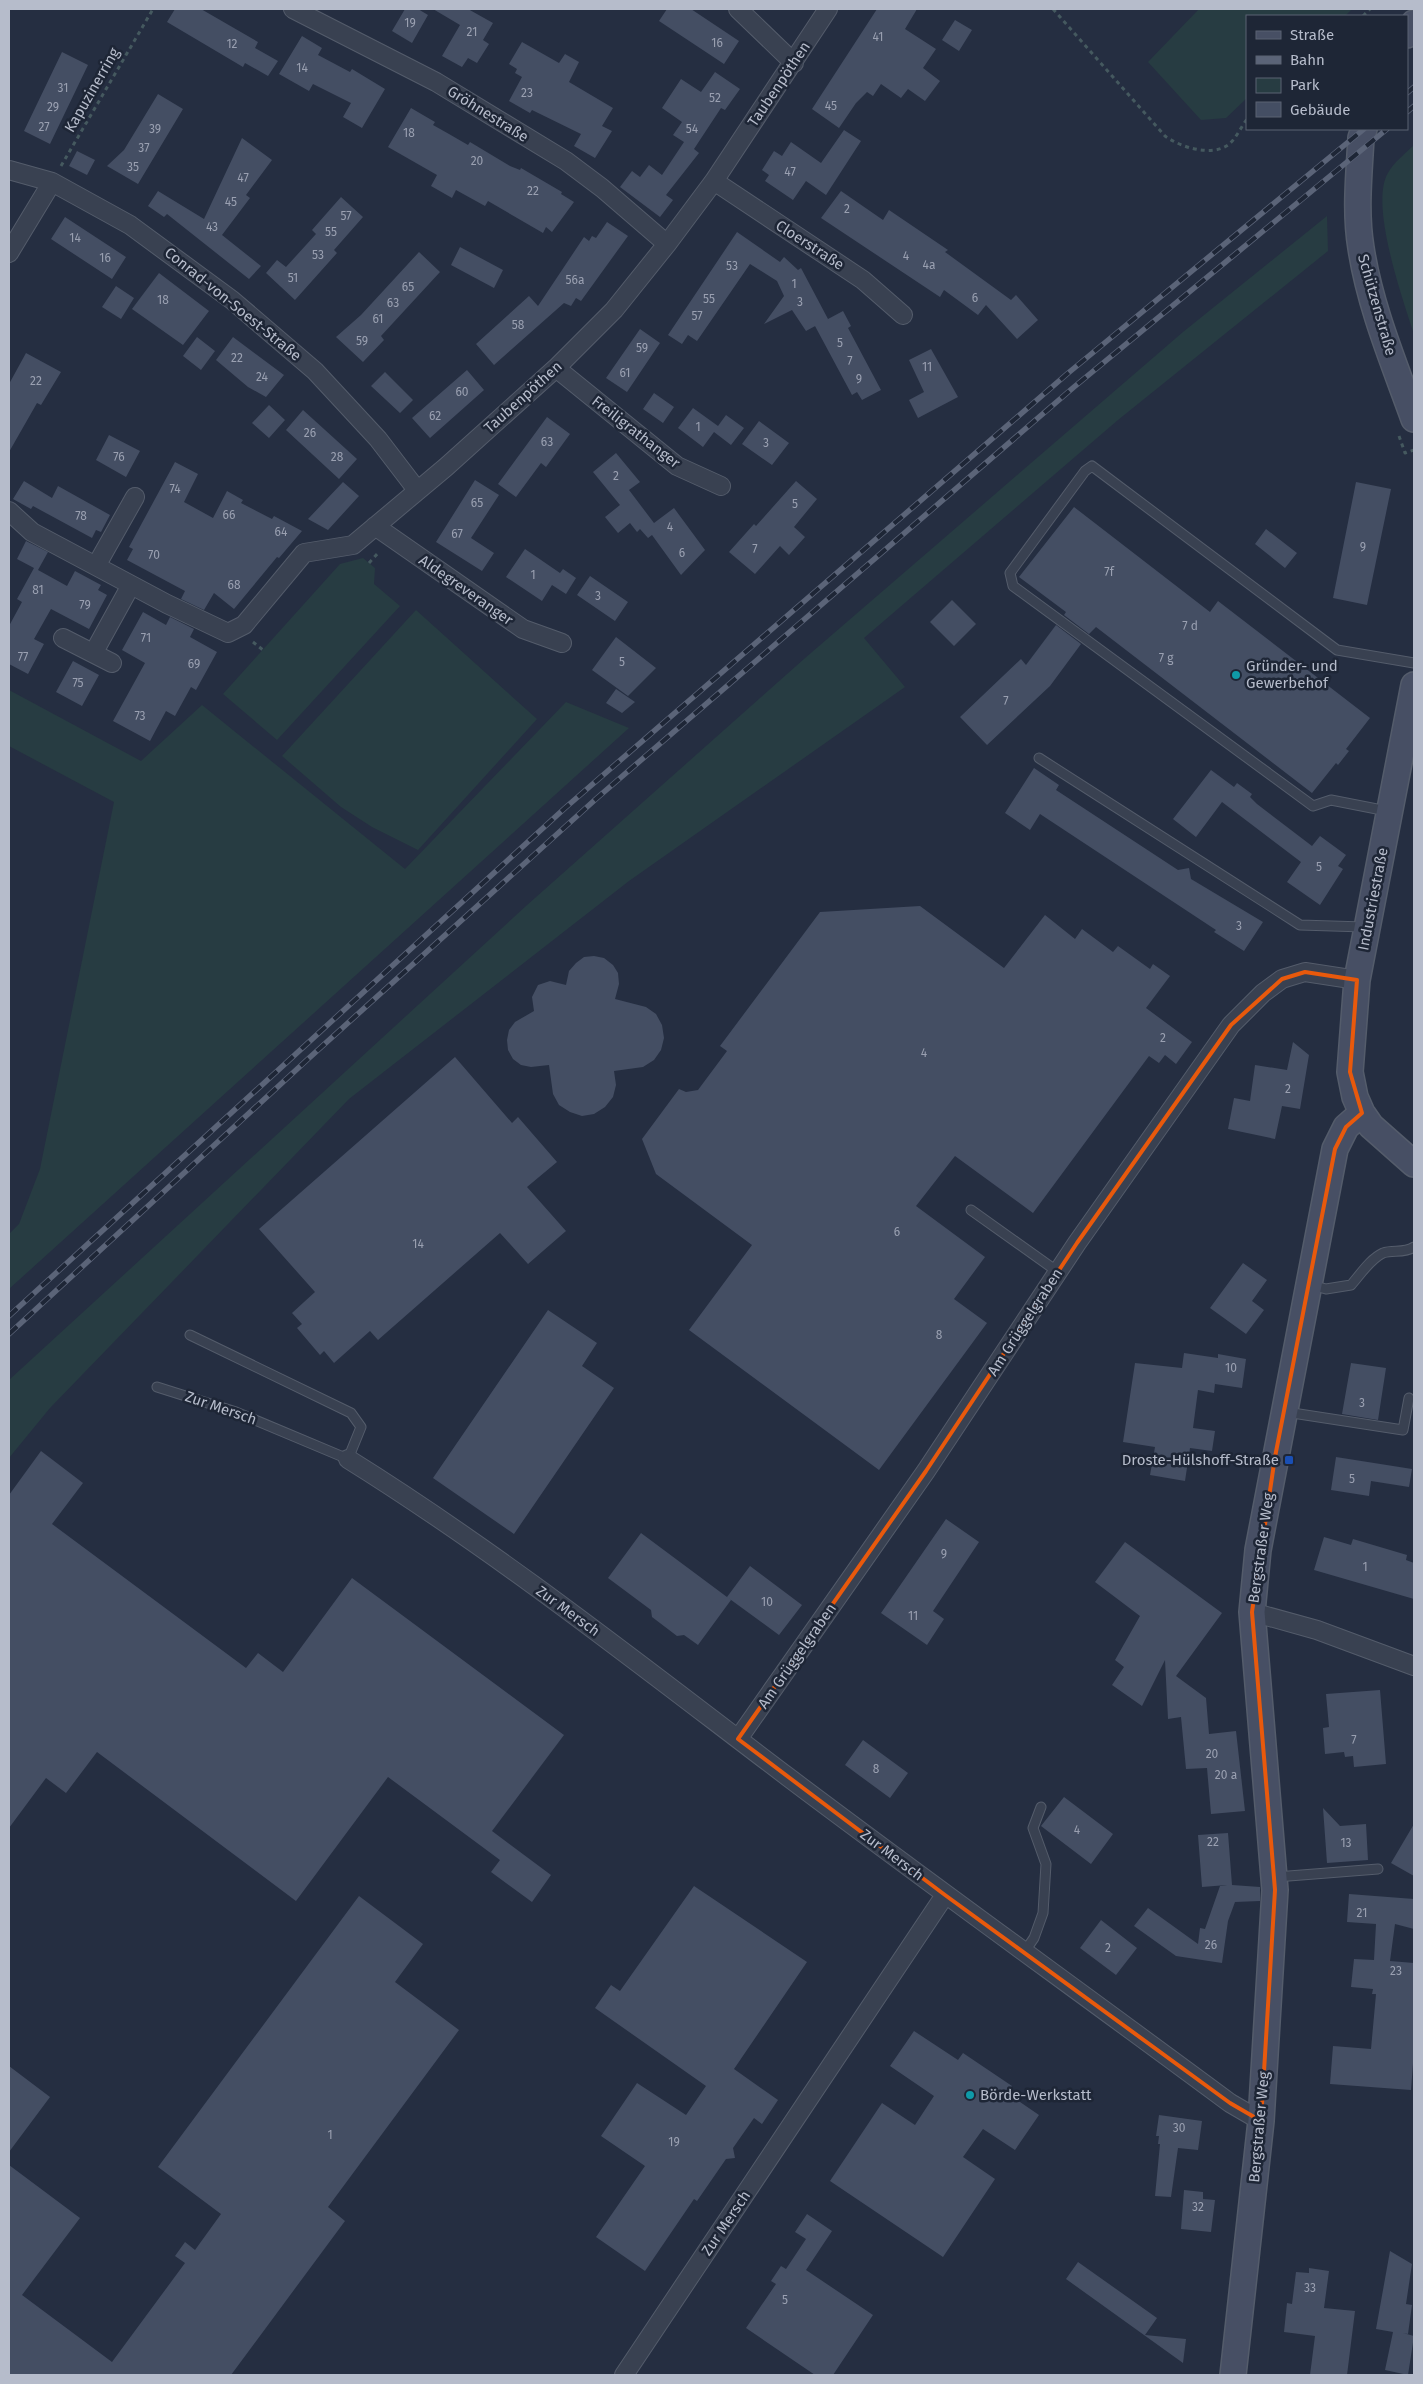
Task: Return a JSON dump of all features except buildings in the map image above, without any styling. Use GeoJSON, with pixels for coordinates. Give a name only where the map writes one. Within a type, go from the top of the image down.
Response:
{"type":"FeatureCollection","features":[{"type":"Feature","properties":{"kind":"street","name":"Gröhnestraße"},"geometry":{"type":"LineString","coordinates":[[293,9],[436,82],[566,161],[602,188],[667,244]]}},
{"type":"Feature","properties":{"kind":"street"},"geometry":{"type":"LineString","coordinates":[[738,9],[794,63]]}},
{"type":"Feature","properties":{"kind":"street","name":"Taubenpöthen"},"geometry":{"type":"LineString","coordinates":[[9,511],[32,532],[228,633],[244,625],[304,553],[352,545],[556,368],[614,310],[714,181],[828,9]]}},
{"type":"Feature","properties":{"kind":"street","name":"Schützenstraße"},"geometry":{"type":"LineString","coordinates":[[1364,130],[1361,138],[1357,207],[1360,248],[1375,305],[1414,418]]}},
{"type":"Feature","properties":{"kind":"street","name":"Conrad-von-Soest-Straße"},"geometry":{"type":"LineString","coordinates":[[9,170],[52,182],[130,224],[232,300],[316,371],[378,439],[417,490]]}},
{"type":"Feature","properties":{"kind":"street","name":"Cloerstraße"},"geometry":{"type":"LineString","coordinates":[[714,181],[863,280],[902,314]]}},
{"type":"Feature","properties":{"kind":"street"},"geometry":{"type":"LineString","coordinates":[[9,253],[52,182]]}},
{"type":"Feature","properties":{"kind":"street","name":"Freiligrathanger"},"geometry":{"type":"LineString","coordinates":[[556,368],[678,466],[721,486]]}},
{"type":"Feature","properties":{"kind":"street"},"geometry":{"type":"LineString","coordinates":[[96,566],[135,497]]}},
{"type":"Feature","properties":{"kind":"street","name":"Aldegreveranger"},"geometry":{"type":"LineString","coordinates":[[375,526],[523,629],[562,643]]}},
{"type":"Feature","properties":{"kind":"street"},"geometry":{"type":"LineString","coordinates":[[94,652],[132,585]]}},
{"type":"Feature","properties":{"kind":"street"},"geometry":{"type":"LineString","coordinates":[[64,638],[112,662]]}},
{"type":"Feature","properties":{"kind":"street","name":"Industriestraße"},"geometry":{"type":"LineString","coordinates":[[1414,685],[1407,760],[1390,812],[1357,980],[1350,1072],[1355,1097],[1362,1113],[1371,1126],[1414,1164]]}},
{"type":"Feature","properties":{"kind":"street","name":"Am Grüggelgraben"},"geometry":{"type":"LineString","coordinates":[[738,1739],[926,1471],[1058,1272],[1231,1025],[1263,994],[1282,979],[1304,972],[1357,980]]}},
{"type":"Feature","properties":{"kind":"street","name":"Bergstraßer Weg"},"geometry":{"type":"LineString","coordinates":[[1233,2375],[1261,2121],[1273,1878],[1252,1612],[1258,1550],[1335,1149],[1346,1127],[1362,1113]]}},
{"type":"Feature","properties":{"kind":"street","name":"Zur Mersch"},"geometry":{"type":"LineString","coordinates":[[348,1459],[394,1488],[580,1618],[945,1895],[1025,1951],[1230,2103],[1261,2121]]}},
{"type":"Feature","properties":{"kind":"street"},"geometry":{"type":"LineString","coordinates":[[1252,1612],[1317,1630],[1414,1666]]}},
{"type":"Feature","properties":{"kind":"street","name":"Zur Mersch"},"geometry":{"type":"LineString","coordinates":[[624,2375],[945,1895]]}},
{"type":"Feature","properties":{"kind":"lane"},"geometry":{"type":"LineString","coordinates":[[1390,812],[1331,800],[1312,806],[1013,586],[1010,573],[1084,471],[1092,466],[1338,650],[1414,663]]}},
{"type":"Feature","properties":{"kind":"lane"},"geometry":{"type":"LineString","coordinates":[[1039,758],[1300,924],[1367,928]]}},
{"type":"Feature","properties":{"kind":"lane"},"geometry":{"type":"LineString","coordinates":[[971,1210],[1058,1272]]}},
{"type":"Feature","properties":{"kind":"lane"},"geometry":{"type":"LineString","coordinates":[[1308,1284],[1326,1289],[1351,1285],[1374,1259],[1384,1252],[1406,1252],[1414,1247]]}},
{"type":"Feature","properties":{"kind":"lane"},"geometry":{"type":"LineString","coordinates":[[190,1335],[351,1413],[361,1427],[348,1459]]}},
{"type":"Feature","properties":{"kind":"lane","name":"Zur Mersch"},"geometry":{"type":"LineString","coordinates":[[157,1387],[236,1412],[348,1459]]}},
{"type":"Feature","properties":{"kind":"lane"},"geometry":{"type":"LineString","coordinates":[[1284,1412],[1403,1430],[1409,1398]]}},
{"type":"Feature","properties":{"kind":"lane"},"geometry":{"type":"LineString","coordinates":[[1025,1951],[1034,1938],[1043,1913],[1046,1864],[1033,1828],[1041,1807]]}},
{"type":"Feature","properties":{"kind":"lane"},"geometry":{"type":"LineString","coordinates":[[1273,1878],[1378,1869]]}},
{"type":"Feature","properties":{"kind":"path","name":"Kapuzinerring"},"geometry":{"type":"LineString","coordinates":[[52,182],[153,9]]}},
{"type":"Feature","properties":{"kind":"path"},"geometry":{"type":"LineString","coordinates":[[1054,9],[1165,136],[1184,146],[1211,150],[1219,149],[1231,142],[1246,120]]}},
{"type":"Feature","properties":{"kind":"highlighted area"},"geometry":{"type":"Polygon","coordinates":[[[1305,972],[1357,980],[1350,1072],[1362,1113],[1346,1127],[1335,1149],[1275,1457],[1252,1612],[1275,1890],[1261,2121],[1230,2103],[945,1895],[738,1739],[926,1471],[1077,1243],[1231,1025],[1282,979],[1305,972]]]}},
{"type":"Feature","properties":{"kind":"green space"},"geometry":{"type":"Polygon","coordinates":[[[1199,9],[1352,9],[1346,15],[1246,15],[1246,99],[1226,118],[1201,120],[1148,62],[1199,9]]]}},
{"type":"Feature","properties":{"kind":"green space"},"geometry":{"type":"Polygon","coordinates":[[[1414,145],[1414,334],[1390,252],[1382,206],[1383,187],[1390,169],[1414,145]]]}},
{"type":"Feature","properties":{"kind":"green space"},"geometry":{"type":"Polygon","coordinates":[[[1327,216],[1328,251],[1118,420],[864,638],[905,687],[629,881],[349,1099],[50,1408],[9,1458],[9,1380],[526,906],[804,659],[1183,332],[1327,216]]]}},
{"type":"Feature","properties":{"kind":"green space"},"geometry":{"type":"Polygon","coordinates":[[[363,558],[375,568],[374,584],[400,606],[277,740],[223,694],[340,564],[363,558]]]}},
{"type":"Feature","properties":{"kind":"green space"},"geometry":{"type":"Polygon","coordinates":[[[416,610],[537,719],[418,850],[372,827],[341,807],[282,756],[416,610]]]}},
{"type":"Feature","properties":{"kind":"green space"},"geometry":{"type":"Polygon","coordinates":[[[9,690],[141,761],[202,705],[405,869],[566,702],[629,728],[9,1289],[9,1234],[19,1224],[40,1169],[114,802],[9,746],[9,690]]]}},
{"type":"Feature","properties":{"kind":"railway"},"geometry":{"type":"LineString","coordinates":[[1408,92],[1414,87]]}},
{"type":"Feature","properties":{"kind":"railway"},"geometry":{"type":"LineString","coordinates":[[1408,111],[1414,106]]}},
{"type":"Feature","properties":{"kind":"railway"},"geometry":{"type":"LineString","coordinates":[[9,1316],[565,808],[1067,374],[1363,130]]}},
{"type":"Feature","properties":{"kind":"railway"},"geometry":{"type":"LineString","coordinates":[[9,1334],[308,1059],[597,798],[1074,387],[1386,130]]}},
{"type":"Feature","properties":{"kind":"place","name":"Gründer- und Gewerbehof"},"geometry":{"type":"Point","coordinates":[1236,675]}},
{"type":"Feature","properties":{"kind":"place","name":"Droste-Hülshoff-Straße"},"geometry":{"type":"Point","coordinates":[1289,1460]}},
{"type":"Feature","properties":{"kind":"place","name":"Börde-Werkstatt"},"geometry":{"type":"Point","coordinates":[970,2095]}}]}
